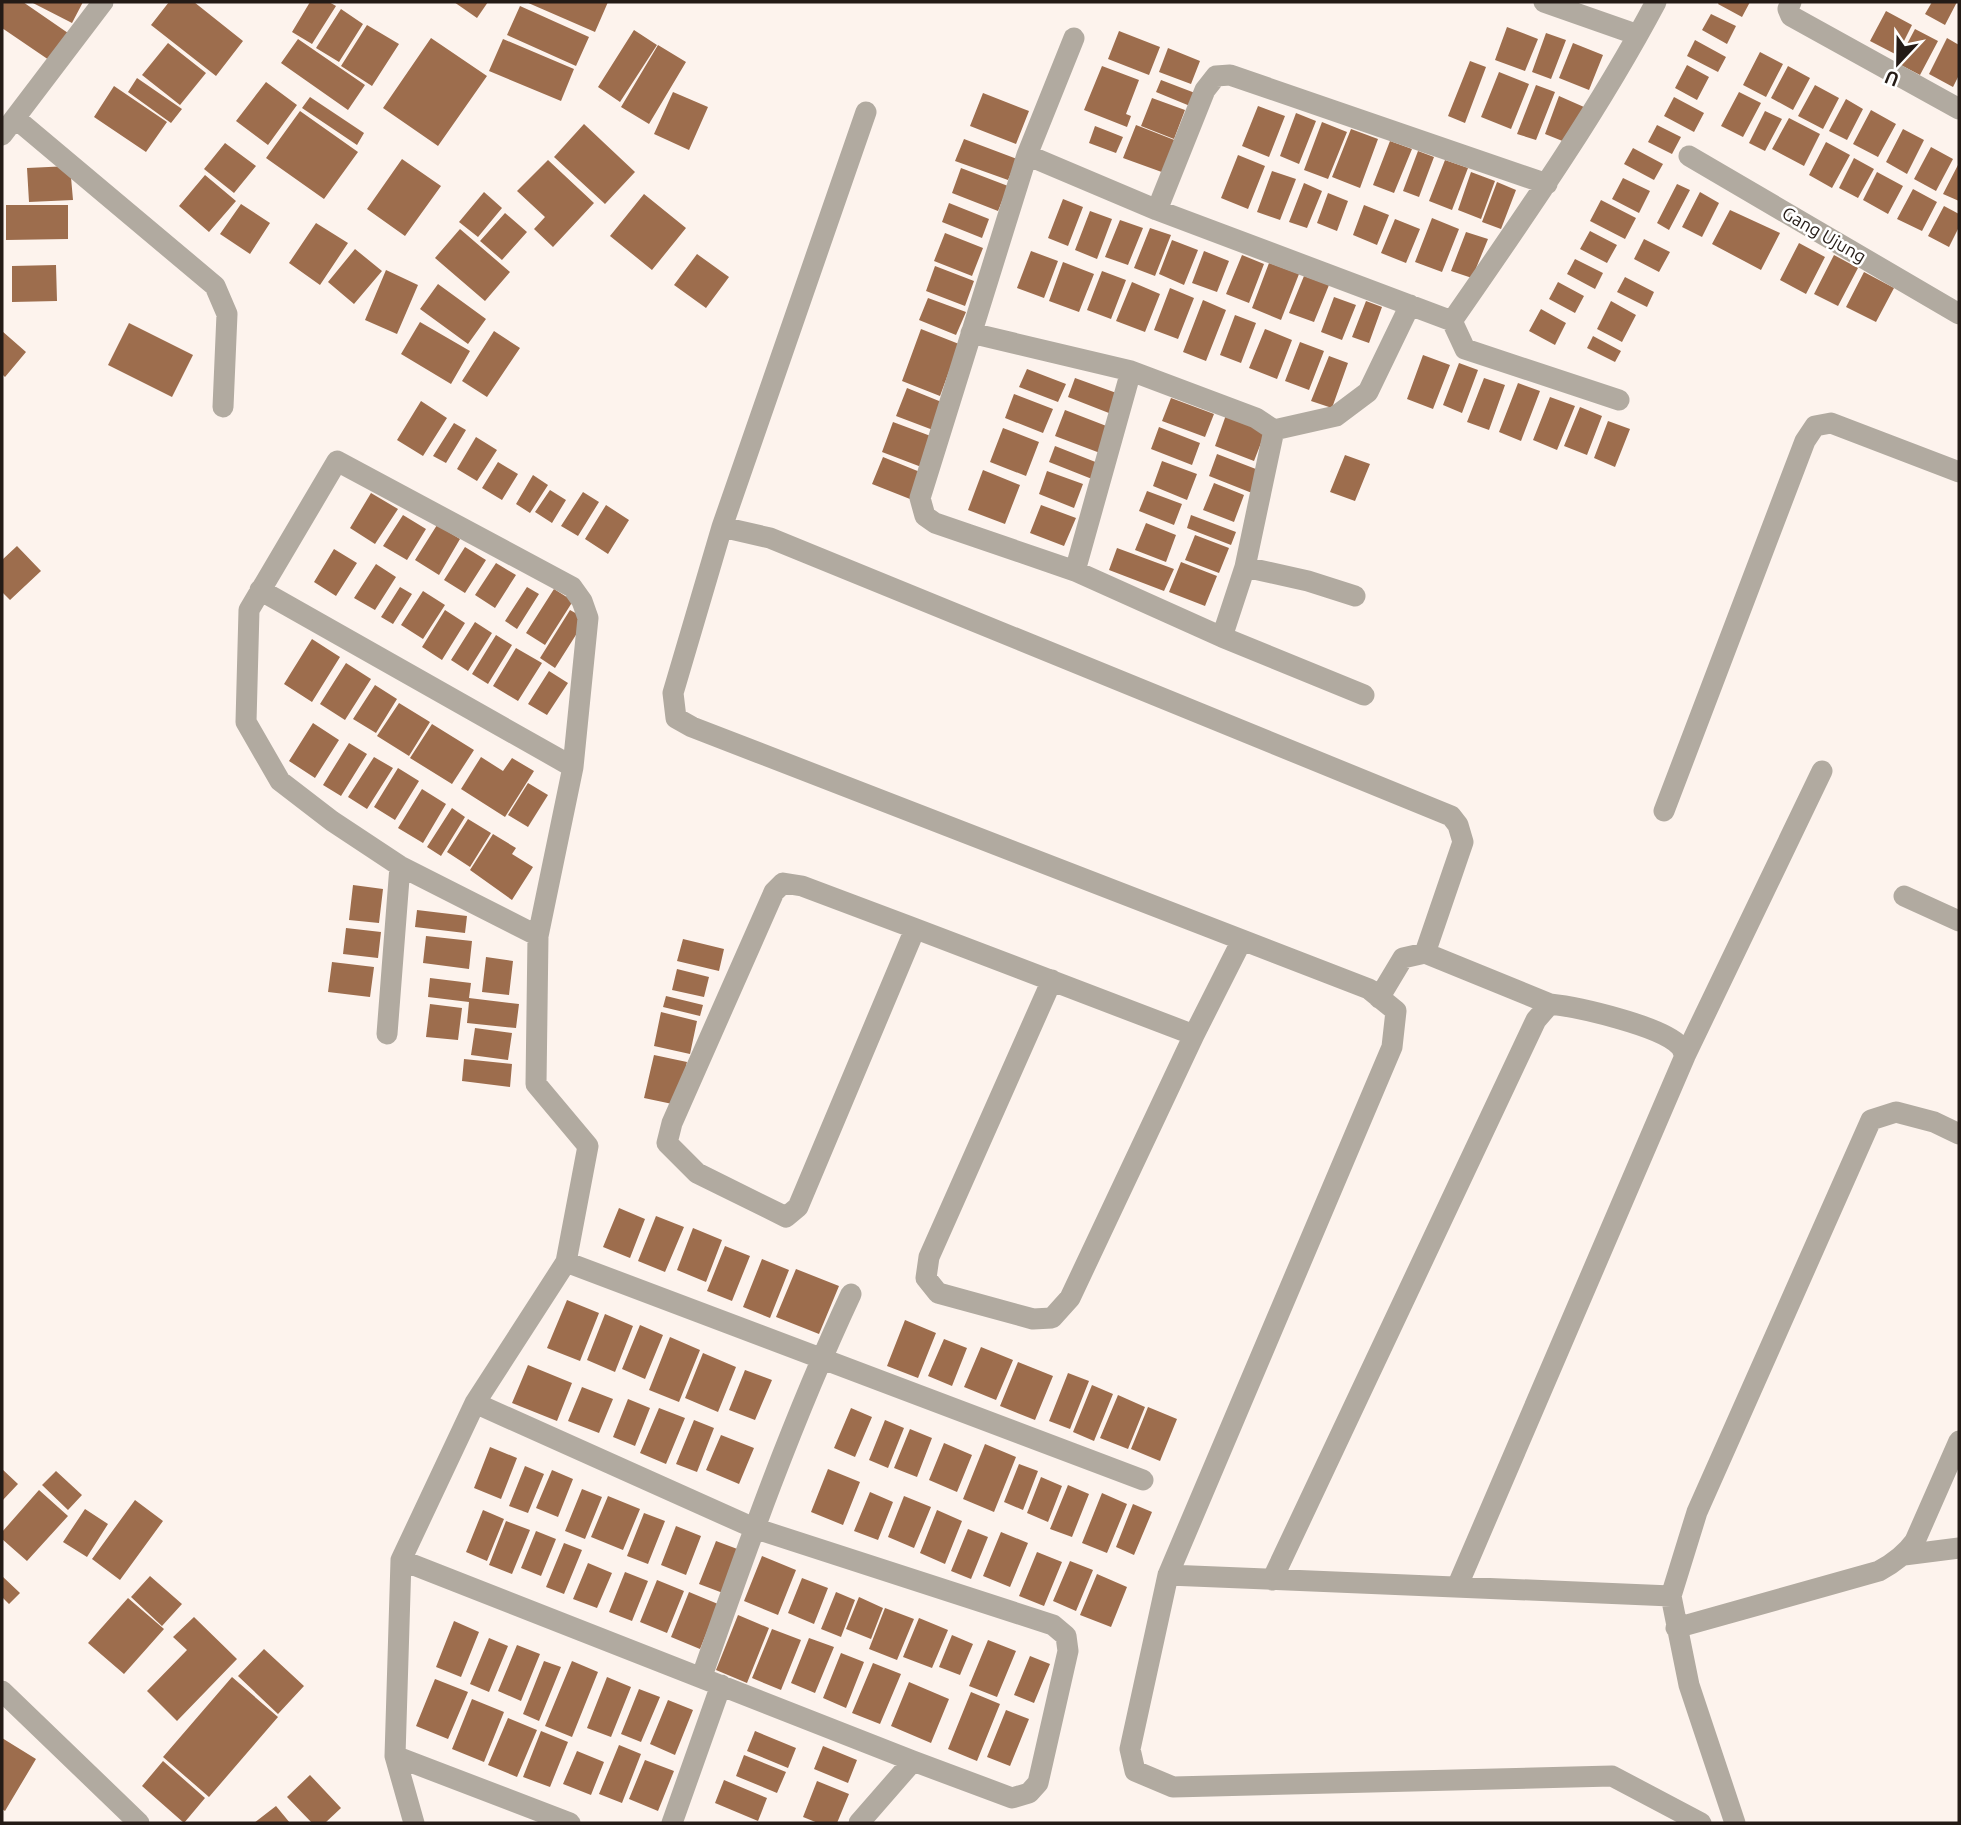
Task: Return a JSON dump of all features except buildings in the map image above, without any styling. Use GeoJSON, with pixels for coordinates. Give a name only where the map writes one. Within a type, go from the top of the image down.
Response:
{"type":"FeatureCollection","features":[{"type":"Feature","properties":{"kind":"street"},"geometry":{"type":"LineString","coordinates":[[2,135],[103,2]]}},
{"type":"Feature","properties":{"kind":"street"},"geometry":{"type":"LineString","coordinates":[[1544,2],[1638,35]]}},
{"type":"Feature","properties":{"kind":"street"},"geometry":{"type":"LineString","coordinates":[[1452,321],[1547,184],[1656,2]]}},
{"type":"Feature","properties":{"kind":"street"},"geometry":{"type":"LineString","coordinates":[[1791,2],[1788,9],[1791,16],[1959,109]]}},
{"type":"Feature","properties":{"kind":"street"},"geometry":{"type":"LineString","coordinates":[[1074,38],[1027,155],[971,332],[920,498],[925,516],[935,523],[1075,571],[1222,637],[1364,695]]}},
{"type":"Feature","properties":{"kind":"street"},"geometry":{"type":"LineString","coordinates":[[1157,210],[1205,90],[1216,76],[1230,75],[1547,184]]}},
{"type":"Feature","properties":{"kind":"street"},"geometry":{"type":"LineString","coordinates":[[866,112],[722,527],[673,693],[676,718],[692,727],[1369,989],[1396,1011],[1392,1047],[1168,1575],[1130,1749],[1135,1771],[1173,1787],[1612,1776],[1702,1823]]}},
{"type":"Feature","properties":{"kind":"street"},"geometry":{"type":"LineString","coordinates":[[15,118],[215,285],[227,314],[223,407]]}},
{"type":"Feature","properties":{"kind":"street"},"geometry":{"type":"LineString","coordinates":[[1027,155],[1157,210],[1452,321],[1465,349],[1619,400]]}},
{"type":"Feature","properties":{"kind":"street","name":"Gang Ujung"},"geometry":{"type":"LineString","coordinates":[[1689,156],[1959,314]]}},
{"type":"Feature","properties":{"kind":"street"},"geometry":{"type":"LineString","coordinates":[[971,332],[1131,371],[1256,418],[1274,430],[1336,416],[1368,393],[1410,305]]}},
{"type":"Feature","properties":{"kind":"street"},"geometry":{"type":"LineString","coordinates":[[1075,571],[1131,371]]}},
{"type":"Feature","properties":{"kind":"street"},"geometry":{"type":"LineString","coordinates":[[1664,811],[1805,441],[1815,426],[1831,423],[1959,472]]}},
{"type":"Feature","properties":{"kind":"street"},"geometry":{"type":"LineString","coordinates":[[1222,637],[1245,567],[1274,430]]}},
{"type":"Feature","properties":{"kind":"street"},"geometry":{"type":"LineString","coordinates":[[414,1823],[394,1756],[401,1560],[475,1403],[566,1262],[588,1146],[536,1084],[538,936],[573,767],[588,618],[582,601],[572,587],[337,461],[249,610],[246,722],[280,781],[332,821],[400,866],[538,936]]}},
{"type":"Feature","properties":{"kind":"street"},"geometry":{"type":"LineString","coordinates":[[722,527],[771,538],[1451,816],[1458,825],[1463,842],[1425,953]]}},
{"type":"Feature","properties":{"kind":"street"},"geometry":{"type":"LineString","coordinates":[[1245,567],[1308,581],[1355,596]]}},
{"type":"Feature","properties":{"kind":"street"},"geometry":{"type":"LineString","coordinates":[[260,590],[573,767]]}},
{"type":"Feature","properties":{"kind":"street"},"geometry":{"type":"LineString","coordinates":[[1457,1587],[1685,1056],[1822,771]]}},
{"type":"Feature","properties":{"kind":"street"},"geometry":{"type":"LineString","coordinates":[[387,1034],[400,866]]}},
{"type":"Feature","properties":{"kind":"street"},"geometry":{"type":"LineString","coordinates":[[915,929],[798,1207],[786,1217],[696,1173],[667,1143],[672,1123],[768,904],[783,883],[802,886],[1194,1035]]}},
{"type":"Feature","properties":{"kind":"street"},"geometry":{"type":"LineString","coordinates":[[1904,896],[1959,921]]}},
{"type":"Feature","properties":{"kind":"street"},"geometry":{"type":"LineString","coordinates":[[1052,980],[929,1257],[926,1278],[938,1293],[1033,1320],[1052,1318],[1070,1298],[1241,940]]}},
{"type":"Feature","properties":{"kind":"street"},"geometry":{"type":"LineString","coordinates":[[1379,998],[1404,958],[1425,953],[1550,1004],[1572,1006],[1657,1031],[1680,1046],[1685,1056]]}},
{"type":"Feature","properties":{"kind":"street"},"geometry":{"type":"LineString","coordinates":[[1272,1580],[1536,1020],[1550,1004]]}},
{"type":"Feature","properties":{"kind":"street"},"geometry":{"type":"LineString","coordinates":[[1735,1823],[1689,1685],[1671,1596],[1697,1512],[1871,1120],[1896,1112],[1934,1122],[1959,1134]]}},
{"type":"Feature","properties":{"kind":"street"},"geometry":{"type":"LineString","coordinates":[[566,1262],[1143,1480]]}},
{"type":"Feature","properties":{"kind":"street"},"geometry":{"type":"LineString","coordinates":[[672,1823],[754,1528],[820,1360],[851,1294]]}},
{"type":"Feature","properties":{"kind":"street"},"geometry":{"type":"LineString","coordinates":[[401,1560],[1012,1798],[1028,1793],[1038,1783],[1068,1651],[1066,1636],[1053,1625],[754,1528],[475,1403]]}},
{"type":"Feature","properties":{"kind":"street"},"geometry":{"type":"LineString","coordinates":[[1676,1628],[1879,1571],[1905,1555],[1927,1519],[1959,1441]]}},
{"type":"Feature","properties":{"kind":"street"},"geometry":{"type":"LineString","coordinates":[[1905,1555],[1959,1548]]}},
{"type":"Feature","properties":{"kind":"street"},"geometry":{"type":"LineString","coordinates":[[1168,1575],[1671,1596]]}},
{"type":"Feature","properties":{"kind":"street"},"geometry":{"type":"LineString","coordinates":[[2,1691],[139,1823]]}},
{"type":"Feature","properties":{"kind":"street"},"geometry":{"type":"LineString","coordinates":[[394,1756],[570,1823]]}},
{"type":"Feature","properties":{"kind":"street"},"geometry":{"type":"LineString","coordinates":[[859,1823],[913,1761]]}}]}
